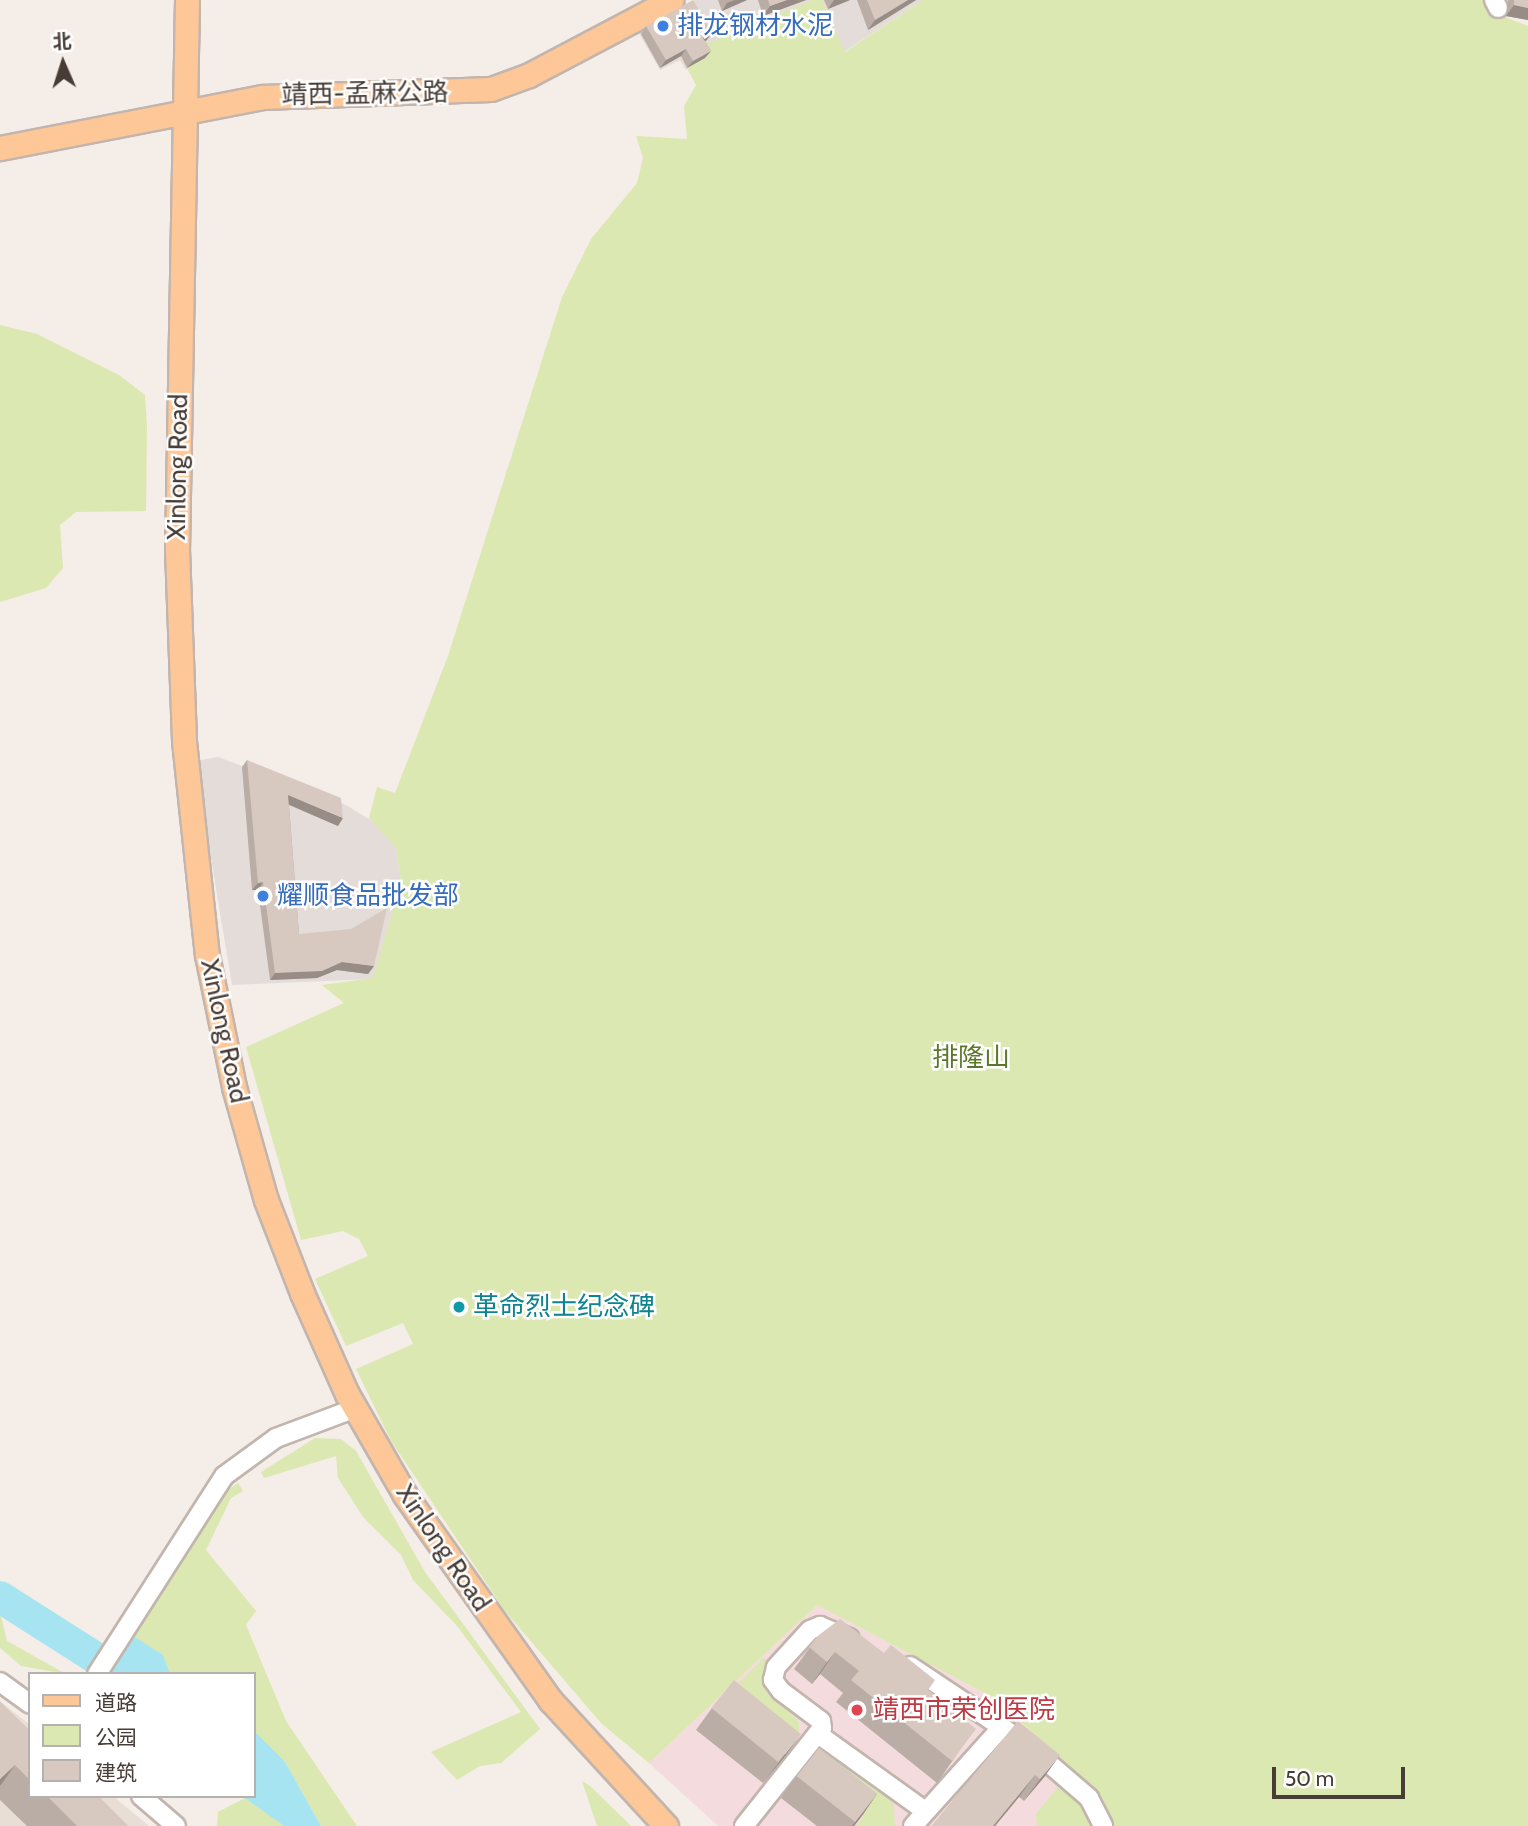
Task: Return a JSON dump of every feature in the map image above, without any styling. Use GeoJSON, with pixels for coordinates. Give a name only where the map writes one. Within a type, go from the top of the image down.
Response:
{"type":"FeatureCollection","features":[{"type":"Feature","properties":{"kind":"main road","name":"Xinlong Road"},"geometry":{"type":"LineString","coordinates":[[187,0],[187,110],[178,147],[171,498],[183,824],[206,996],[226,1089],[277,1251],[353,1409],[419,1534],[534,1695],[653,1826]]}},
{"type":"Feature","properties":{"kind":"main road","name":"靖西-孟麻公路"},"geometry":{"type":"LineString","coordinates":[[0,148],[187,110],[337,90],[418,94],[491,89],[671,0]]}},
{"type":"Feature","properties":{"kind":"main road","name":"Xinlong Road"},"geometry":{"type":"LineString","coordinates":[[353,1409],[426,1530],[510,1647],[559,1710],[666,1826]]}},
{"type":"Feature","properties":{"kind":"street"},"geometry":{"type":"LineString","coordinates":[[98,1672],[187,1528],[233,1468],[276,1438],[353,1409]]}},
{"type":"Feature","properties":{"kind":"street"},"geometry":{"type":"LineString","coordinates":[[744,1826],[818,1734],[821,1721],[781,1691],[773,1680],[776,1667],[820,1626],[865,1645]]}},
{"type":"Feature","properties":{"kind":"street"},"geometry":{"type":"LineString","coordinates":[[889,1656],[960,1695],[1089,1798],[1103,1826]]}},
{"type":"Feature","properties":{"kind":"street"},"geometry":{"type":"LineString","coordinates":[[0,1682],[28,1703]]}},
{"type":"Feature","properties":{"kind":"street"},"geometry":{"type":"LineString","coordinates":[[913,1826],[1000,1729]]}},
{"type":"Feature","properties":{"kind":"street"},"geometry":{"type":"LineString","coordinates":[[818,1734],[925,1811]]}},
{"type":"Feature","properties":{"kind":"street"},"geometry":{"type":"LineString","coordinates":[[143,1798],[176,1826]]}},
{"type":"Feature","properties":{"kind":"shaded area"},"geometry":{"type":"Polygon","coordinates":[[[695,0],[812,0],[702,47],[707,57],[686,70],[680,60],[660,70],[636,28],[695,0]]]}},
{"type":"Feature","properties":{"kind":"shaded area"},"geometry":{"type":"Polygon","coordinates":[[[822,0],[923,0],[844,52],[822,0]]]}},
{"type":"Feature","properties":{"kind":"shaded area"},"geometry":{"type":"Polygon","coordinates":[[[218,757],[346,805],[385,829],[396,848],[401,881],[373,979],[232,985],[195,761],[218,757]]]}},
{"type":"Feature","properties":{"kind":"shaded area","name":"靖西市荣创医院"},"geometry":{"type":"Polygon","coordinates":[[[817,1605],[998,1700],[1103,1799],[1112,1826],[718,1826],[649,1763],[817,1605]]]}},
{"type":"Feature","properties":{"kind":"shaded area"},"geometry":{"type":"Polygon","coordinates":[[[0,1701],[28,1723],[28,1798],[115,1798],[149,1826],[0,1826],[0,1701]]]}},
{"type":"Feature","properties":{"kind":"green space","name":"排隆山"},"geometry":{"type":"Polygon","coordinates":[[[812,0],[822,0],[845,52],[923,0],[1489,0],[1492,12],[1528,26],[1528,1826],[1112,1826],[1103,1799],[998,1700],[817,1605],[649,1763],[601,1723],[505,1611],[391,1441],[356,1369],[413,1344],[403,1323],[346,1346],[315,1279],[368,1256],[359,1239],[343,1231],[301,1240],[246,1047],[344,1003],[322,985],[373,978],[401,881],[396,848],[369,818],[377,787],[395,793],[448,656],[562,297],[591,239],[637,183],[643,158],[636,136],[687,139],[684,106],[696,85],[687,68],[707,57],[702,46],[812,0]]]}},
{"type":"Feature","properties":{"kind":"green space"},"geometry":{"type":"Polygon","coordinates":[[[0,325],[37,334],[119,375],[145,395],[147,426],[146,511],[76,512],[60,525],[63,568],[46,588],[0,602],[0,325]]]}},
{"type":"Feature","properties":{"kind":"green space"},"geometry":{"type":"Polygon","coordinates":[[[315,1438],[341,1439],[356,1451],[425,1572],[540,1729],[501,1763],[480,1766],[457,1780],[431,1752],[521,1712],[457,1626],[413,1580],[401,1555],[363,1517],[338,1478],[336,1456],[264,1478],[261,1472],[315,1438]]]}},
{"type":"Feature","properties":{"kind":"green space"},"geometry":{"type":"Polygon","coordinates":[[[238,1483],[243,1491],[231,1498],[206,1550],[256,1611],[246,1625],[286,1721],[357,1826],[321,1826],[285,1762],[265,1748],[256,1734],[256,1672],[168,1672],[133,1636],[223,1493],[238,1483]]]}},
{"type":"Feature","properties":{"kind":"green space"},"geometry":{"type":"Polygon","coordinates":[[[0,1612],[7,1641],[62,1672],[21,1666],[0,1648],[0,1612]]]}},
{"type":"Feature","properties":{"kind":"green space"},"geometry":{"type":"Polygon","coordinates":[[[763,1658],[770,1663],[765,1688],[799,1722],[799,1735],[721,1701],[763,1658]]]}},
{"type":"Feature","properties":{"kind":"green space"},"geometry":{"type":"Polygon","coordinates":[[[828,1754],[886,1795],[894,1805],[895,1826],[856,1826],[864,1816],[825,1784],[820,1755],[828,1754]]]}},
{"type":"Feature","properties":{"kind":"green space"},"geometry":{"type":"Polygon","coordinates":[[[582,1781],[590,1786],[631,1826],[597,1826],[582,1781]]]}},
{"type":"Feature","properties":{"kind":"green space"},"geometry":{"type":"Polygon","coordinates":[[[1058,1787],[1088,1806],[1096,1826],[1037,1826],[1036,1814],[1058,1787]]]}},
{"type":"Feature","properties":{"kind":"green space"},"geometry":{"type":"Polygon","coordinates":[[[245,1798],[284,1826],[217,1826],[218,1812],[245,1798]]]}},
{"type":"Feature","properties":{"kind":"water"},"geometry":{"type":"Polygon","coordinates":[[[133,1636],[163,1655],[169,1672],[109,1672],[133,1636]]]}},
{"type":"Feature","properties":{"kind":"water"},"geometry":{"type":"Polygon","coordinates":[[[256,1733],[285,1762],[321,1826],[284,1826],[245,1798],[256,1798],[256,1733]]]}},
{"type":"Feature","properties":{"kind":"building"},"geometry":{"type":"Polygon","coordinates":[[[693,0],[712,33],[703,38],[711,51],[693,61],[686,49],[666,60],[646,26],[693,0]]]}},
{"type":"Feature","properties":{"kind":"building"},"geometry":{"type":"Polygon","coordinates":[[[768,0],[787,0],[770,6],[768,0]]]}},
{"type":"Feature","properties":{"kind":"building"},"geometry":{"type":"Polygon","coordinates":[[[867,0],[908,0],[875,20],[867,0]]]}},
{"type":"Feature","properties":{"kind":"building"},"geometry":{"type":"Polygon","coordinates":[[[1514,0],[1528,0],[1528,8],[1514,5],[1514,0]]]}},
{"type":"Feature","properties":{"kind":"building"},"geometry":{"type":"Polygon","coordinates":[[[247,760],[341,798],[343,818],[288,795],[299,934],[351,929],[387,908],[374,966],[342,962],[322,971],[275,973],[263,882],[258,883],[247,760]]]}},
{"type":"Feature","properties":{"kind":"building"},"geometry":{"type":"Polygon","coordinates":[[[840,1619],[884,1653],[891,1645],[935,1680],[928,1690],[976,1729],[952,1761],[851,1680],[859,1671],[835,1652],[827,1662],[809,1647],[819,1635],[840,1619]]]}},
{"type":"Feature","properties":{"kind":"building"},"geometry":{"type":"Polygon","coordinates":[[[734,1680],[801,1734],[778,1762],[711,1708],[734,1680]]]}},
{"type":"Feature","properties":{"kind":"building"},"geometry":{"type":"Polygon","coordinates":[[[0,1702],[28,1729],[28,1778],[15,1765],[0,1779],[0,1702]]]}},
{"type":"Feature","properties":{"kind":"building"},"geometry":{"type":"Polygon","coordinates":[[[1018,1721],[1060,1755],[1040,1779],[1035,1775],[993,1826],[932,1826],[1018,1721]]]}},
{"type":"Feature","properties":{"kind":"building"},"geometry":{"type":"Polygon","coordinates":[[[819,1748],[877,1794],[855,1822],[797,1776],[819,1748]]]}},
{"type":"Feature","properties":{"kind":"building"},"geometry":{"type":"Polygon","coordinates":[[[49,1798],[100,1798],[128,1826],[77,1826],[49,1798]]]}},
{"type":"Feature","properties":{"kind":"waterway"},"geometry":{"type":"LineString","coordinates":[[0,1597],[118,1672]]}},
{"type":"Feature","properties":{"kind":"place","name":"排龙钢材水泥"},"geometry":{"type":"Point","coordinates":[663,26]}},
{"type":"Feature","properties":{"kind":"place","name":"耀顺食品批发部"},"geometry":{"type":"Point","coordinates":[263,896]}},
{"type":"Feature","properties":{"kind":"place","name":"革命烈士纪念碑"},"geometry":{"type":"Point","coordinates":[459,1307]}},
{"type":"Feature","properties":{"kind":"place","name":"靖西市荣创医院"},"geometry":{"type":"Point","coordinates":[857,1710]}}]}
